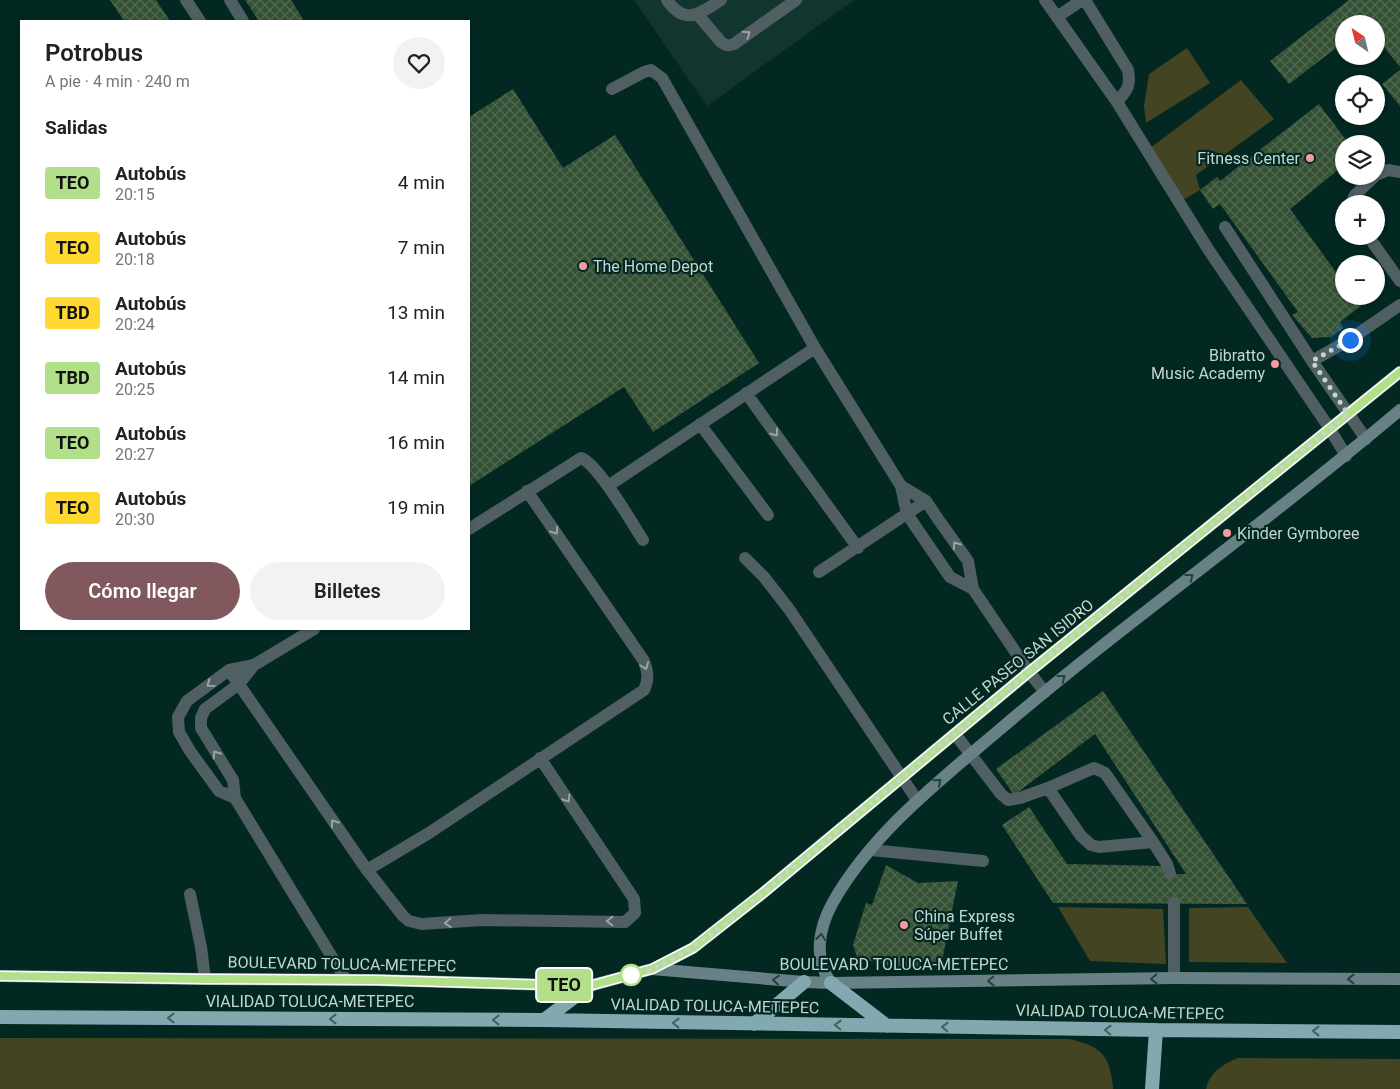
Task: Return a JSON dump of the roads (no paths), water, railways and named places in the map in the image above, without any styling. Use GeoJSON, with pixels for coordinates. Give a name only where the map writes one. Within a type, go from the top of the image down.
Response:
{"type":"FeatureCollection","features":[{"type":"Feature","properties":{"kind":"highway"},"geometry":{"type":"LineString","coordinates":[[754,1024],[804,982]]}},
{"type":"Feature","properties":{"kind":"highway"},"geometry":{"type":"LineString","coordinates":[[831,983],[887,1026]]}},
{"type":"Feature","properties":{"kind":"highway"},"geometry":{"type":"LineString","coordinates":[[544,1020],[589,986]]}},
{"type":"Feature","properties":{"kind":"highway","name":"VIALIDAD TOLUCA-METEPEC"},"geometry":{"type":"LineString","coordinates":[[0,1017],[544,1020],[1400,1032]]}},
{"type":"Feature","properties":{"kind":"highway"},"geometry":{"type":"LineString","coordinates":[[1152,1089],[1156,1030]]}},
{"type":"Feature","properties":{"kind":"main road","name":"CALLE PASEO SAN ISIDRO"},"geometry":{"type":"LineString","coordinates":[[652,969],[693,948],[763,893],[1029,672],[1400,372]]}},
{"type":"Feature","properties":{"kind":"main road"},"geometry":{"type":"LineString","coordinates":[[831,983],[822,967],[819,952],[821,930],[832,905],[847,880],[917,800],[1045,692],[1346,456],[1400,410]]}},
{"type":"Feature","properties":{"kind":"main road","name":"BOULEVARD TOLUCA-METEPEC"},"geometry":{"type":"LineString","coordinates":[[0,976],[346,980],[589,986],[652,969],[831,983],[1174,978],[1400,979]]}},
{"type":"Feature","properties":{"kind":"lane"},"geometry":{"type":"LineString","coordinates":[[186,0],[199,20]]}},
{"type":"Feature","properties":{"kind":"lane"},"geometry":{"type":"LineString","coordinates":[[230,0],[242,20]]}},
{"type":"Feature","properties":{"kind":"lane"},"geometry":{"type":"LineString","coordinates":[[667,0],[680,14],[688,16],[698,14],[720,0]]}},
{"type":"Feature","properties":{"kind":"lane"},"geometry":{"type":"LineString","coordinates":[[698,14],[721,42],[725,45],[730,45],[796,0]]}},
{"type":"Feature","properties":{"kind":"lane"},"geometry":{"type":"LineString","coordinates":[[1045,0],[1117,102],[1208,249],[1330,429],[1346,456]]}},
{"type":"Feature","properties":{"kind":"lane"},"geometry":{"type":"LineString","coordinates":[[1056,17],[1084,0],[1128,70],[1130,81],[1127,90],[1117,102]]}},
{"type":"Feature","properties":{"kind":"lane"},"geometry":{"type":"LineString","coordinates":[[612,89],[651,70],[662,78],[815,348],[900,486],[907,514],[950,577],[973,589]]}},
{"type":"Feature","properties":{"kind":"lane"},"geometry":{"type":"LineString","coordinates":[[1385,172],[1388,170],[1400,172]]}},
{"type":"Feature","properties":{"kind":"lane"},"geometry":{"type":"LineString","coordinates":[[1356,195],[1367,185]]}},
{"type":"Feature","properties":{"kind":"lane"},"geometry":{"type":"LineString","coordinates":[[1225,227],[1312,361],[1366,439]]}},
{"type":"Feature","properties":{"kind":"lane"},"geometry":{"type":"LineString","coordinates":[[1374,245],[1400,281]]}},
{"type":"Feature","properties":{"kind":"lane"},"geometry":{"type":"LineString","coordinates":[[1312,361],[1350,340],[1400,305]]}},
{"type":"Feature","properties":{"kind":"lane"},"geometry":{"type":"LineString","coordinates":[[608,486],[815,348]]}},
{"type":"Feature","properties":{"kind":"lane"},"geometry":{"type":"LineString","coordinates":[[746,393],[858,548]]}},
{"type":"Feature","properties":{"kind":"lane"},"geometry":{"type":"LineString","coordinates":[[700,424],[768,515]]}},
{"type":"Feature","properties":{"kind":"lane"},"geometry":{"type":"LineString","coordinates":[[470,527],[581,458],[588,462],[608,486],[643,540]]}},
{"type":"Feature","properties":{"kind":"lane"},"geometry":{"type":"LineString","coordinates":[[900,486],[926,501],[968,561],[973,589],[1029,672],[1045,692]]}},
{"type":"Feature","properties":{"kind":"lane"},"geometry":{"type":"LineString","coordinates":[[366,870],[429,833],[644,690],[648,682],[644,661],[527,491]]}},
{"type":"Feature","properties":{"kind":"lane"},"geometry":{"type":"LineString","coordinates":[[819,572],[858,548],[926,501]]}},
{"type":"Feature","properties":{"kind":"lane"},"geometry":{"type":"LineString","coordinates":[[745,558],[764,577],[789,609],[917,800]]}},
{"type":"Feature","properties":{"kind":"lane"},"geometry":{"type":"LineString","coordinates":[[235,798],[219,791],[190,751],[179,732],[178,716],[187,701],[229,670],[254,665],[312,630]]}},
{"type":"Feature","properties":{"kind":"lane"},"geometry":{"type":"LineString","coordinates":[[254,665],[239,684],[205,709],[201,718],[201,728],[233,780],[235,798],[346,980]]}},
{"type":"Feature","properties":{"kind":"lane"},"geometry":{"type":"LineString","coordinates":[[229,670],[366,870],[402,916],[409,921],[422,924],[482,920],[625,922],[635,913],[634,898],[540,758]]}},
{"type":"Feature","properties":{"kind":"lane"},"geometry":{"type":"LineString","coordinates":[[956,734],[1001,794],[1008,800],[1020,798],[1048,788],[1094,768],[1099,769],[1105,773],[1153,842],[1167,864],[1170,874]]}},
{"type":"Feature","properties":{"kind":"lane"},"geometry":{"type":"LineString","coordinates":[[1048,788],[1082,836],[1091,845],[1153,842]]}},
{"type":"Feature","properties":{"kind":"lane"},"geometry":{"type":"LineString","coordinates":[[872,850],[983,861]]}},
{"type":"Feature","properties":{"kind":"lane"},"geometry":{"type":"LineString","coordinates":[[190,894],[201,947],[205,979]]}},
{"type":"Feature","properties":{"kind":"lane"},"geometry":{"type":"LineString","coordinates":[[1174,904],[1174,978]]}},
{"type":"Feature","properties":{"kind":"place","name":"Fitness Center"},"geometry":{"type":"Point","coordinates":[1310,158]}},
{"type":"Feature","properties":{"kind":"place","name":"The Home Depot"},"geometry":{"type":"Point","coordinates":[583,266]}},
{"type":"Feature","properties":{"kind":"place","name":"Bibratto Music Academy"},"geometry":{"type":"Point","coordinates":[1275,364]}},
{"type":"Feature","properties":{"kind":"place","name":"Kinder Gymboree"},"geometry":{"type":"Point","coordinates":[1227,533]}},
{"type":"Feature","properties":{"kind":"place","name":"China Express Súper Buffet"},"geometry":{"type":"Point","coordinates":[904,925]}}]}
